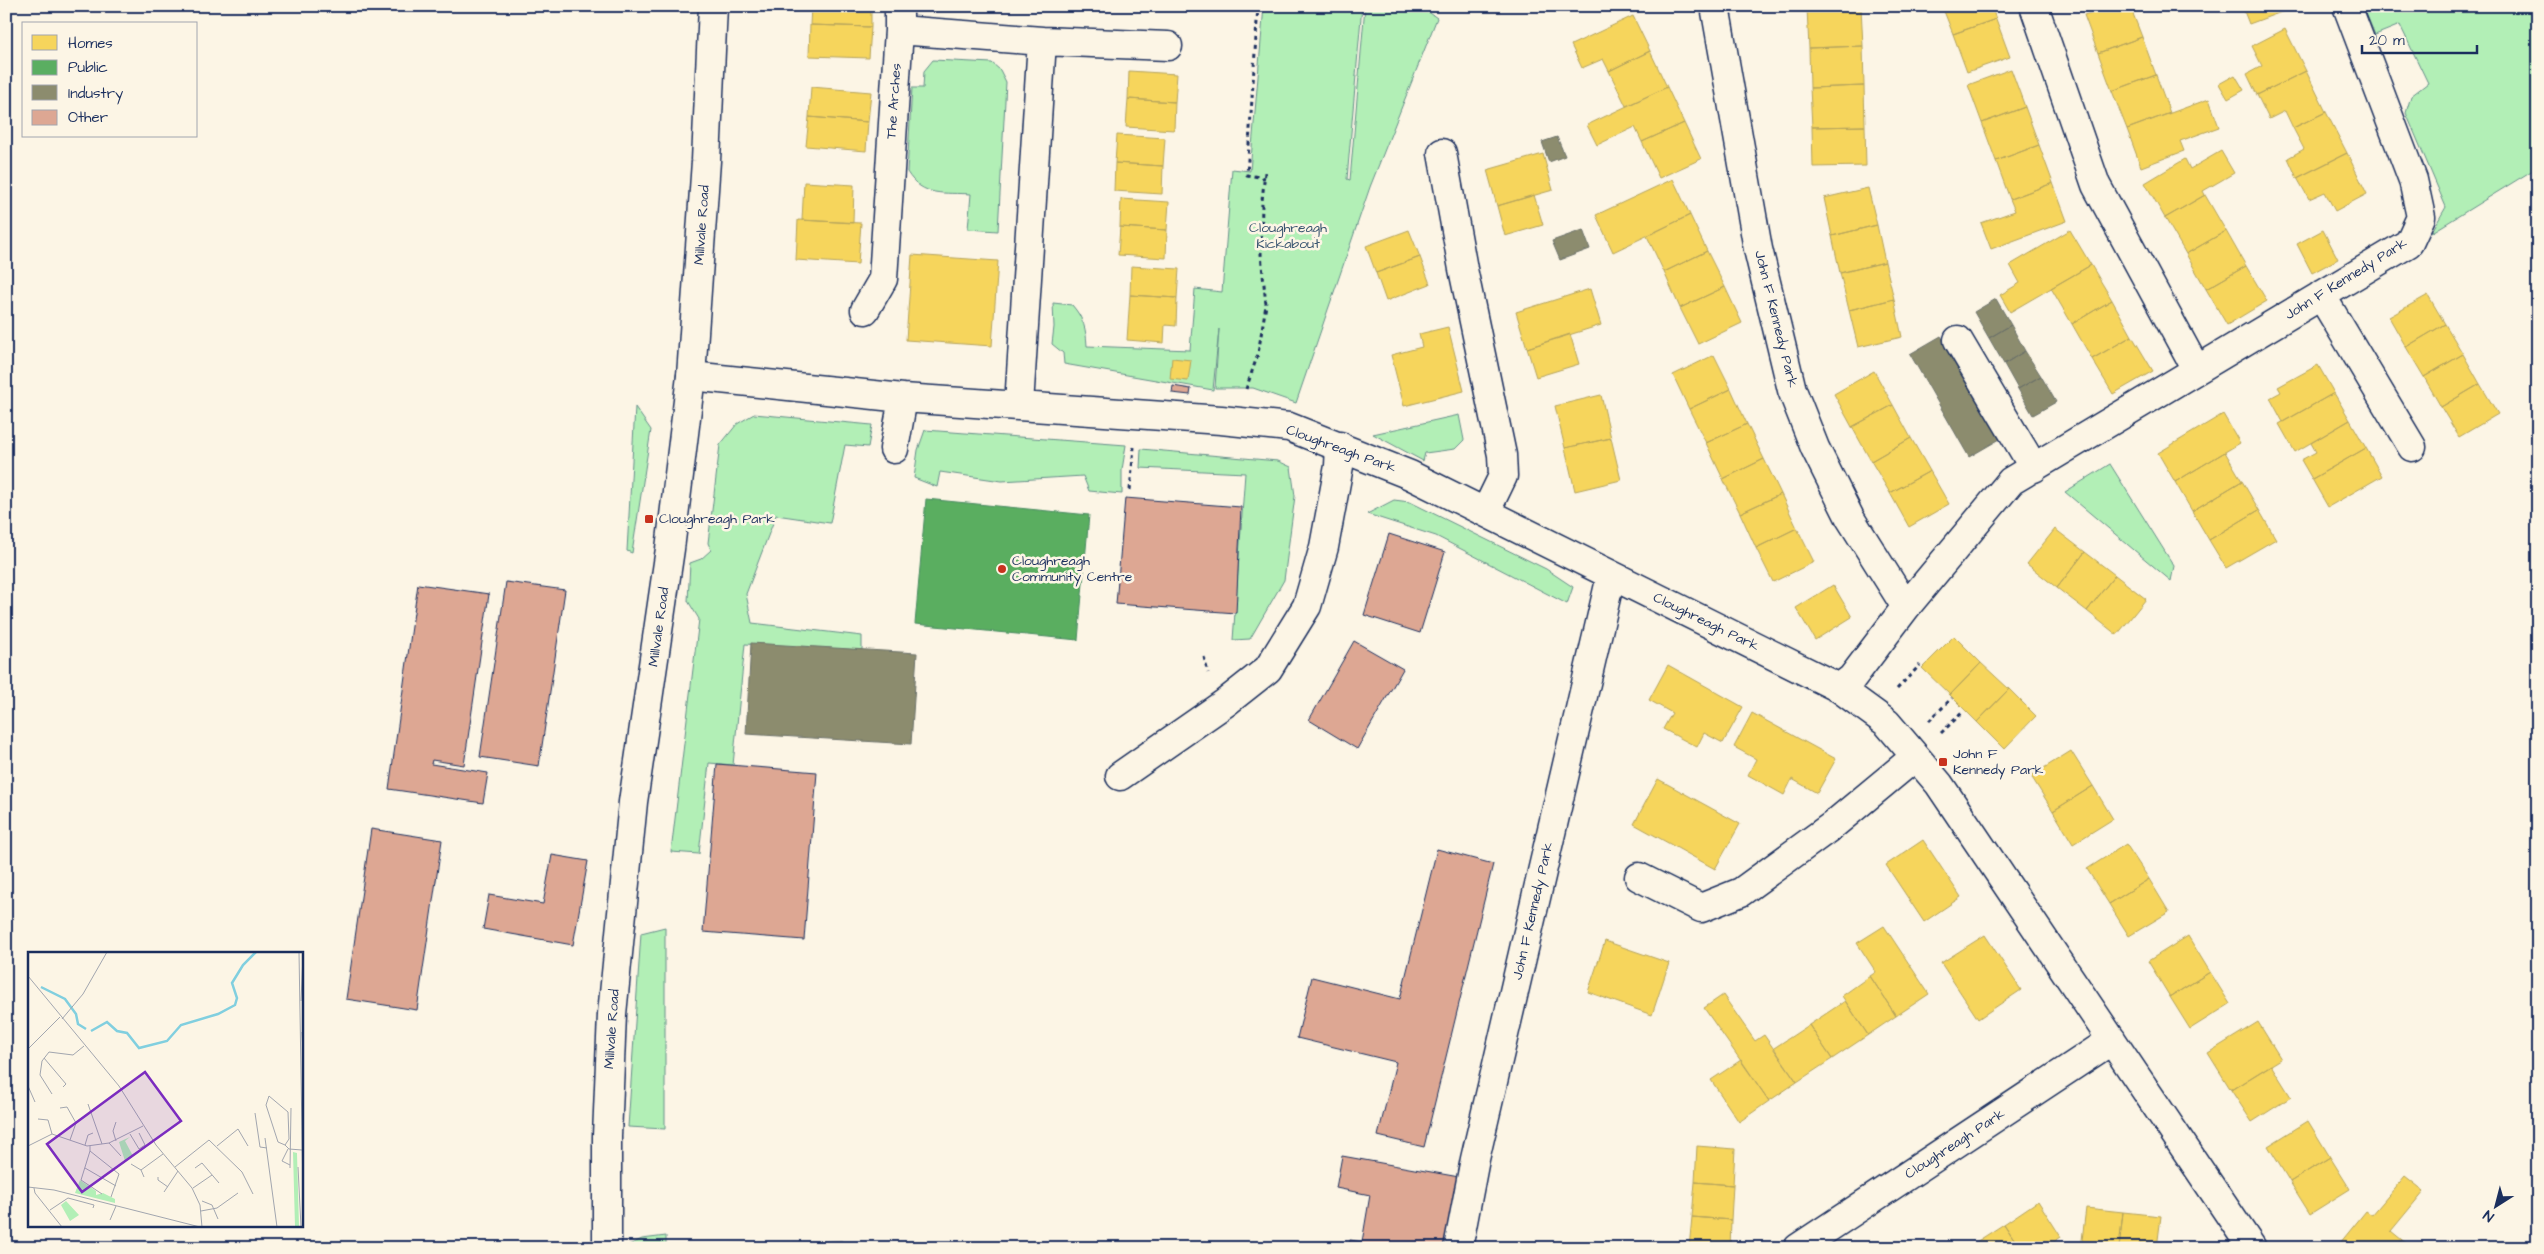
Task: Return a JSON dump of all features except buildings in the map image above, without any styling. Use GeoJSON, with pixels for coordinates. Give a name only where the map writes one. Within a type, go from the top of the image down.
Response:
{"type":"FeatureCollection","features":[{"type":"Feature","properties":{"kind":"street","name":"Millvale Road"},"geometry":{"type":"LineString","coordinates":[[607,1248],[607,1136],[612,1014],[633,802],[670,549],[691,376],[706,161],[713,6]]}},
{"type":"Feature","properties":{"kind":"street","name":"John F Kennedy Park"},"geometry":{"type":"LineString","coordinates":[[1714,6],[1758,249],[1792,390],[1815,448],[1850,518],[1906,607]]}},
{"type":"Feature","properties":{"kind":"street"},"geometry":{"type":"LineString","coordinates":[[2034,6],[2096,185],[2196,369]]}},
{"type":"Feature","properties":{"kind":"street","name":"John F Kennedy Park"},"geometry":{"type":"LineString","coordinates":[[1839,688],[1852,678],[1906,607],[2011,481],[2409,243],[2420,217],[2413,180],[2346,6]]}},
{"type":"Feature","properties":{"kind":"street","name":"The Arches"},"geometry":{"type":"LineString","coordinates":[[865,310],[883,279],[899,18],[1042,41],[1168,46]]}},
{"type":"Feature","properties":{"kind":"street"},"geometry":{"type":"LineString","coordinates":[[1019,405],[1042,41]]}},
{"type":"Feature","properties":{"kind":"street"},"geometry":{"type":"LineString","coordinates":[[1442,153],[1463,269],[1502,455],[1503,476],[1486,511]]}},
{"type":"Feature","properties":{"kind":"street"},"geometry":{"type":"LineString","coordinates":[[2321,295],[2412,447]]}},
{"type":"Feature","properties":{"kind":"street"},"geometry":{"type":"LineString","coordinates":[[1958,340],[2034,468]]}},
{"type":"Feature","properties":{"kind":"street","name":"Cloughreagh Park"},"geometry":{"type":"LineString","coordinates":[[691,376],[902,398],[1019,405],[1289,427],[1410,474],[1611,576],[1839,688],[1887,723],[1938,784],[2252,1248]]}},
{"type":"Feature","properties":{"kind":"street"},"geometry":{"type":"LineString","coordinates":[[894,449],[902,398]]}},
{"type":"Feature","properties":{"kind":"street"},"geometry":{"type":"LineString","coordinates":[[1120,776],[1224,703],[1268,669],[1307,606],[1324,547],[1339,466],[1340,446]]}},
{"type":"Feature","properties":{"kind":"street","name":"John F Kennedy Park"},"geometry":{"type":"LineString","coordinates":[[1458,1248],[1476,1159],[1611,576]]}},
{"type":"Feature","properties":{"kind":"street"},"geometry":{"type":"LineString","coordinates":[[1639,877],[1701,908],[1741,892],[1833,825],[1915,756]]}},
{"type":"Feature","properties":{"kind":"street","name":"Cloughreagh Park"},"geometry":{"type":"LineString","coordinates":[[1798,1248],[2112,1040]]}},
{"type":"Feature","properties":{"kind":"path"},"geometry":{"type":"LineString","coordinates":[[1258,6],[1247,175],[1265,178]]}},
{"type":"Feature","properties":{"kind":"path"},"geometry":{"type":"LineString","coordinates":[[1247,397],[1246,388],[1258,354],[1266,305],[1261,254],[1262,200],[1265,172]]}},
{"type":"Feature","properties":{"kind":"path"},"geometry":{"type":"LineString","coordinates":[[1130,490],[1135,441]]}},
{"type":"Feature","properties":{"kind":"path"},"geometry":{"type":"LineString","coordinates":[[1895,690],[1920,665]]}},
{"type":"Feature","properties":{"kind":"path"},"geometry":{"type":"LineString","coordinates":[[1922,728],[1952,698]]}},
{"type":"Feature","properties":{"kind":"path"},"geometry":{"type":"LineString","coordinates":[[1940,734],[1964,711]]}},
{"type":"Feature","properties":{"kind":"green space","name":"Cloughreagh Kickabout"},"geometry":{"type":"Polygon","coordinates":[[[1264,6],[1362,6],[1347,179],[1350,180],[1365,6],[1420,6],[1437,18],[1370,187],[1296,403],[1253,388],[1215,388],[1219,329],[1213,390],[1064,364],[1063,353],[1052,344],[1054,327],[1053,303],[1072,305],[1076,310],[1084,324],[1087,346],[1190,350],[1195,289],[1222,292],[1232,169],[1250,171],[1264,6]]]}},
{"type":"Feature","properties":{"kind":"green space"},"geometry":{"type":"Polygon","coordinates":[[[2363,6],[2538,6],[2538,167],[2431,233],[2446,207],[2406,113],[2411,96],[2428,83],[2400,25],[2375,35],[2363,6]]]}},
{"type":"Feature","properties":{"kind":"green space"},"geometry":{"type":"Polygon","coordinates":[[[933,60],[992,63],[1000,70],[1006,82],[998,231],[968,229],[971,194],[943,193],[927,190],[913,180],[907,172],[912,88],[923,88],[924,71],[933,60]]]}},
{"type":"Feature","properties":{"kind":"green space"},"geometry":{"type":"Polygon","coordinates":[[[635,407],[651,430],[632,553],[627,551],[635,407]]]}},
{"type":"Feature","properties":{"kind":"green space"},"geometry":{"type":"Polygon","coordinates":[[[754,414],[872,425],[868,447],[845,445],[830,523],[776,515],[746,594],[752,623],[862,636],[862,650],[745,644],[733,765],[709,763],[699,854],[671,852],[699,619],[688,601],[690,563],[701,559],[711,550],[708,543],[720,445],[737,424],[754,414]]]}},
{"type":"Feature","properties":{"kind":"green space"},"geometry":{"type":"Polygon","coordinates":[[[1459,415],[1464,440],[1455,449],[1425,453],[1423,461],[1373,434],[1459,415]]]}},
{"type":"Feature","properties":{"kind":"green space"},"geometry":{"type":"Polygon","coordinates":[[[925,430],[1126,445],[1122,470],[1122,494],[1089,491],[1083,476],[1002,481],[940,472],[937,487],[914,478],[918,450],[925,430]]]}},
{"type":"Feature","properties":{"kind":"green space"},"geometry":{"type":"Polygon","coordinates":[[[1141,449],[1278,461],[1291,467],[1295,496],[1284,580],[1250,639],[1233,640],[1245,473],[1140,468],[1141,449]]]}},
{"type":"Feature","properties":{"kind":"green space"},"geometry":{"type":"Polygon","coordinates":[[[2110,464],[2174,566],[2171,581],[2065,492],[2110,464]]]}},
{"type":"Feature","properties":{"kind":"green space"},"geometry":{"type":"Polygon","coordinates":[[[1394,500],[1410,502],[1546,569],[1573,587],[1567,604],[1436,536],[1367,514],[1394,500]]]}},
{"type":"Feature","properties":{"kind":"green space"},"geometry":{"type":"Polygon","coordinates":[[[665,927],[665,1129],[628,1127],[641,933],[665,927]]]}},
{"type":"Feature","properties":{"kind":"green space"},"geometry":{"type":"Polygon","coordinates":[[[666,1236],[666,1248],[629,1248],[629,1245],[642,1239],[666,1236]]]}},
{"type":"Feature","properties":{"kind":"place","name":"Cloughreagh Park"},"geometry":{"type":"Point","coordinates":[649,519]}},
{"type":"Feature","properties":{"kind":"place","name":"Cloughreagh Community Centre"},"geometry":{"type":"Point","coordinates":[1002,569]}},
{"type":"Feature","properties":{"kind":"place","name":"John F Kennedy Park"},"geometry":{"type":"Point","coordinates":[1943,762]}}]}
